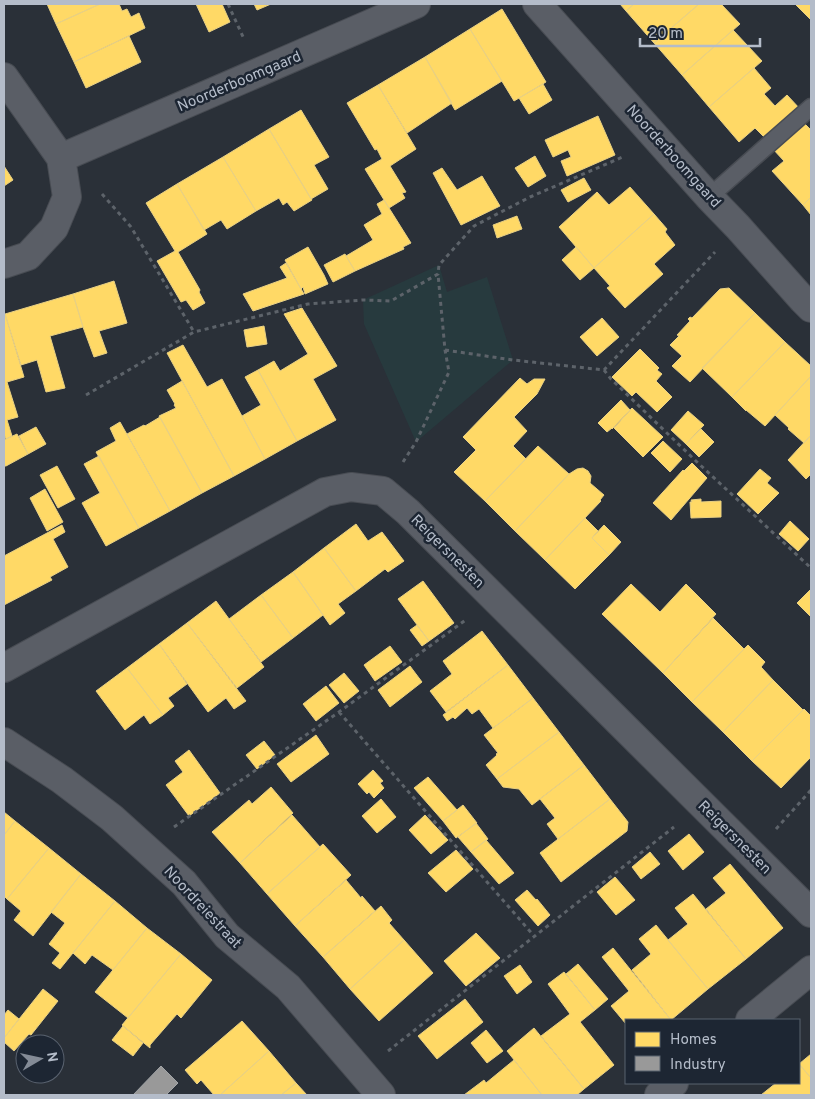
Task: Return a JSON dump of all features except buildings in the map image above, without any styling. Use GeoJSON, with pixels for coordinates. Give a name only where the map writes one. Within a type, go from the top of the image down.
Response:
{"type":"FeatureCollection","features":[{"type":"Feature","properties":{"kind":"street","name":"Noorderboomgaard"},"geometry":{"type":"LineString","coordinates":[[61,158],[416,4]]}},
{"type":"Feature","properties":{"kind":"street","name":"Noorderboomgaard"},"geometry":{"type":"LineString","coordinates":[[537,4],[811,308]]}},
{"type":"Feature","properties":{"kind":"street"},"geometry":{"type":"LineString","coordinates":[[4,77],[61,158],[67,197],[54,228],[28,256],[4,264]]}},
{"type":"Feature","properties":{"kind":"street"},"geometry":{"type":"LineString","coordinates":[[4,668],[325,492],[351,487],[383,491]]}},
{"type":"Feature","properties":{"kind":"street","name":"Reigersnesten"},"geometry":{"type":"LineString","coordinates":[[383,491],[408,512],[811,913]]}},
{"type":"Feature","properties":{"kind":"street","name":"Noordreiestraat"},"geometry":{"type":"LineString","coordinates":[[4,742],[62,780],[112,818],[184,883],[228,936],[288,987],[381,1095]]}},
{"type":"Feature","properties":{"kind":"street"},"geometry":{"type":"LineString","coordinates":[[751,1019],[811,970]]}},
{"type":"Feature","properties":{"kind":"street"},"geometry":{"type":"LineString","coordinates":[[659,1095],[673,1084]]}},
{"type":"Feature","properties":{"kind":"lane"},"geometry":{"type":"LineString","coordinates":[[709,197],[811,107]]}},
{"type":"Feature","properties":{"kind":"path"},"geometry":{"type":"LineString","coordinates":[[383,491],[416,442],[449,372],[445,350],[438,274],[439,265],[474,226],[530,197],[660,141]]}},
{"type":"Feature","properties":{"kind":"path"},"geometry":{"type":"LineString","coordinates":[[61,158],[93,183],[131,227],[194,332]]}},
{"type":"Feature","properties":{"kind":"path"},"geometry":{"type":"LineString","coordinates":[[604,370],[738,227]]}},
{"type":"Feature","properties":{"kind":"path"},"geometry":{"type":"LineString","coordinates":[[86,395],[194,332],[308,304],[363,300],[391,301],[438,274]]}},
{"type":"Feature","properties":{"kind":"path"},"geometry":{"type":"LineString","coordinates":[[445,350],[604,370]]}},
{"type":"Feature","properties":{"kind":"path"},"geometry":{"type":"LineString","coordinates":[[604,370],[610,379],[811,568]]}},
{"type":"Feature","properties":{"kind":"path"},"geometry":{"type":"LineString","coordinates":[[145,847],[339,712],[495,598]]}},
{"type":"Feature","properties":{"kind":"path"},"geometry":{"type":"LineString","coordinates":[[339,712],[535,937]]}},
{"type":"Feature","properties":{"kind":"path"},"geometry":{"type":"LineString","coordinates":[[752,854],[811,790]]}},
{"type":"Feature","properties":{"kind":"path"},"geometry":{"type":"LineString","coordinates":[[362,1072],[702,804]]}},
{"type":"Feature","properties":{"kind":"green space"},"geometry":{"type":"Polygon","coordinates":[[[439,265],[447,292],[487,277],[513,360],[416,442],[364,324],[363,300],[439,265]]]}}]}
